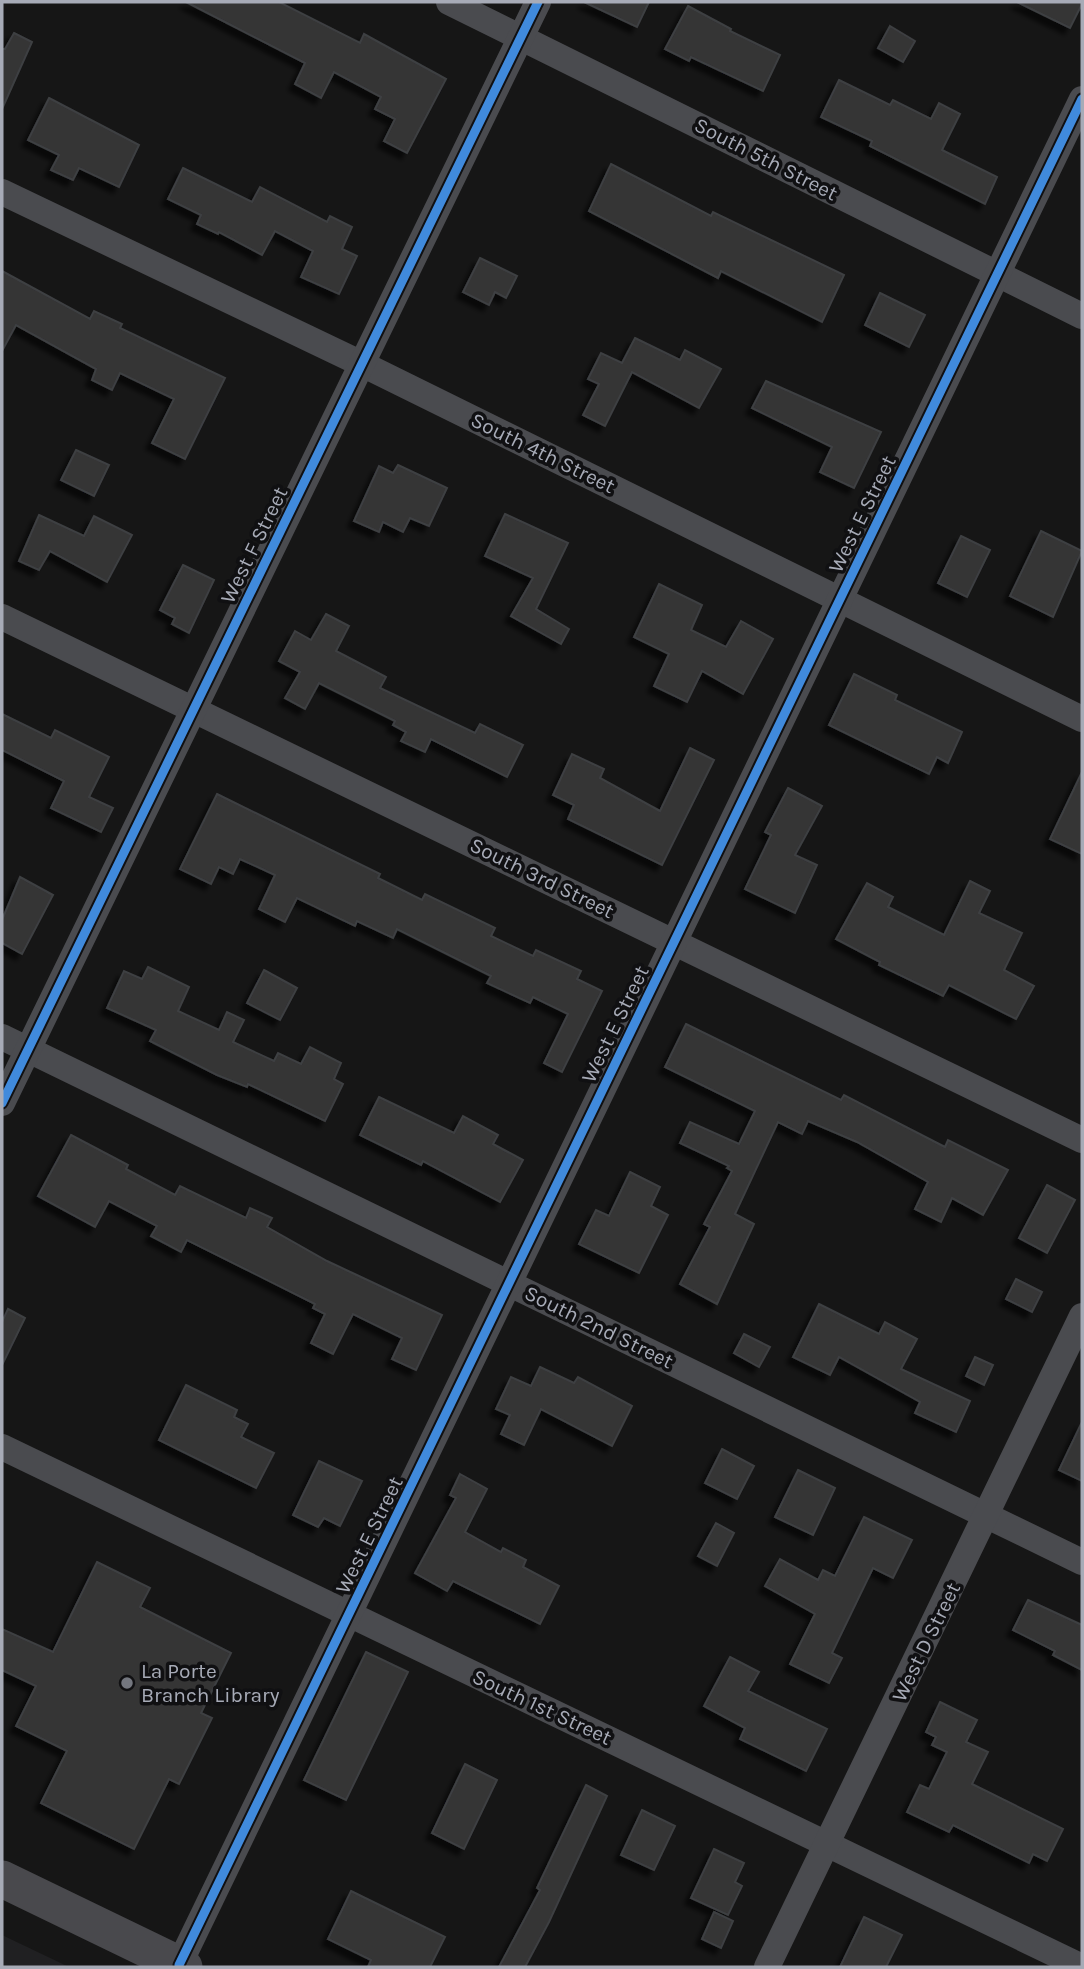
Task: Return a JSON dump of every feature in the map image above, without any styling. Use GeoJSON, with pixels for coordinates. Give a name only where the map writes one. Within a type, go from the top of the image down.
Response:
{"type":"FeatureCollection","features":[{"type":"Feature","properties":{"kind":"main road"},"geometry":{"type":"LineString","coordinates":[[2,1879],[181,1966]]}},
{"type":"Feature","properties":{"kind":"street","name":"South 5th Street"},"geometry":{"type":"LineString","coordinates":[[449,2],[1082,316]]}},
{"type":"Feature","properties":{"kind":"street","name":"West F Street"},"geometry":{"type":"LineString","coordinates":[[2,1103],[538,2]]}},
{"type":"Feature","properties":{"kind":"street","name":"West E Street"},"geometry":{"type":"LineString","coordinates":[[181,1966],[1082,99]]}},
{"type":"Feature","properties":{"kind":"street","name":"South 4th Street"},"geometry":{"type":"LineString","coordinates":[[2,192],[362,364],[1082,719]]}},
{"type":"Feature","properties":{"kind":"street","name":"South 3rd Street"},"geometry":{"type":"LineString","coordinates":[[2,617],[1082,1140]]}},
{"type":"Feature","properties":{"kind":"street","name":"South 2nd Street"},"geometry":{"type":"LineString","coordinates":[[2,1037],[1082,1562]]}},
{"type":"Feature","properties":{"kind":"street","name":"West D Street"},"geometry":{"type":"LineString","coordinates":[[767,1967],[1082,1316]]}},
{"type":"Feature","properties":{"kind":"street","name":"South 1st Street"},"geometry":{"type":"LineString","coordinates":[[2,1447],[349,1617],[829,1843],[1082,1966]]}},
{"type":"Feature","properties":{"kind":"shaded area"},"geometry":{"type":"Polygon","coordinates":[[[2,1935],[69,1967],[2,1967],[2,1935]]]}},
{"type":"Feature","properties":{"kind":"building"},"geometry":{"type":"Polygon","coordinates":[[[186,2],[279,2],[360,43],[364,34],[446,79],[407,153],[384,141],[395,119],[375,109],[381,97],[334,72],[321,98],[295,84],[305,63],[186,2]]]}},
{"type":"Feature","properties":{"kind":"building"},"geometry":{"type":"Polygon","coordinates":[[[584,2],[649,2],[637,27],[584,2]]]}},
{"type":"Feature","properties":{"kind":"building"},"geometry":{"type":"Polygon","coordinates":[[[1017,2],[1082,2],[1082,4],[1070,28],[1017,2]]]}},
{"type":"Feature","properties":{"kind":"building"},"geometry":{"type":"Polygon","coordinates":[[[688,6],[731,29],[730,31],[780,55],[763,91],[691,57],[689,61],[665,49],[688,6]]]}},
{"type":"Feature","properties":{"kind":"building"},"geometry":{"type":"Polygon","coordinates":[[[890,26],[915,41],[903,62],[878,48],[890,26]]]}},
{"type":"Feature","properties":{"kind":"building"},"geometry":{"type":"Polygon","coordinates":[[[14,33],[32,42],[2,109],[2,49],[5,49],[14,33]]]}},
{"type":"Feature","properties":{"kind":"building"},"geometry":{"type":"Polygon","coordinates":[[[839,80],[890,105],[893,100],[931,119],[939,103],[960,114],[942,150],[997,177],[985,204],[870,146],[872,141],[821,117],[839,80]]]}},
{"type":"Feature","properties":{"kind":"building"},"geometry":{"type":"Polygon","coordinates":[[[49,98],[139,145],[119,187],[79,168],[73,180],[51,170],[59,155],[28,140],[49,98]]]}},
{"type":"Feature","properties":{"kind":"building"},"geometry":{"type":"Polygon","coordinates":[[[611,164],[711,216],[713,212],[844,275],[822,322],[721,271],[718,278],[589,211],[611,164]]]}},
{"type":"Feature","properties":{"kind":"building"},"geometry":{"type":"Polygon","coordinates":[[[183,168],[252,202],[260,187],[327,222],[330,216],[352,227],[342,249],[357,256],[339,294],[301,277],[313,251],[275,231],[262,255],[219,232],[218,234],[197,224],[201,215],[168,199],[183,168]]]}},
{"type":"Feature","properties":{"kind":"building"},"geometry":{"type":"Polygon","coordinates":[[[480,258],[517,276],[506,298],[495,292],[489,305],[463,292],[480,258]]]}},
{"type":"Feature","properties":{"kind":"building"},"geometry":{"type":"Polygon","coordinates":[[[2,271],[90,319],[94,311],[122,324],[120,328],[225,378],[185,459],[152,443],[174,399],[120,373],[112,390],[92,380],[96,369],[16,325],[2,351],[2,271]]]}},
{"type":"Feature","properties":{"kind":"building"},"geometry":{"type":"Polygon","coordinates":[[[880,293],[925,315],[909,347],[865,325],[880,293]]]}},
{"type":"Feature","properties":{"kind":"building"},"geometry":{"type":"Polygon","coordinates":[[[635,338],[680,360],[685,350],[721,369],[699,408],[632,372],[605,426],[583,415],[599,384],[588,379],[601,353],[622,363],[635,338]]]}},
{"type":"Feature","properties":{"kind":"building"},"geometry":{"type":"Polygon","coordinates":[[[766,381],[881,432],[854,488],[820,472],[832,447],[752,408],[766,381]]]}},
{"type":"Feature","properties":{"kind":"building"},"geometry":{"type":"Polygon","coordinates":[[[76,450],[109,465],[94,496],[61,480],[76,450]]]}},
{"type":"Feature","properties":{"kind":"building"},"geometry":{"type":"Polygon","coordinates":[[[398,465],[447,488],[429,526],[410,518],[403,532],[383,522],[379,532],[354,521],[379,466],[393,473],[398,465]]]}},
{"type":"Feature","properties":{"kind":"building"},"geometry":{"type":"Polygon","coordinates":[[[505,514],[568,543],[536,609],[569,629],[561,644],[511,616],[533,578],[485,556],[505,514]]]}},
{"type":"Feature","properties":{"kind":"building"},"geometry":{"type":"Polygon","coordinates":[[[39,515],[84,536],[94,516],[132,535],[107,582],[50,551],[39,570],[19,561],[39,515]]]}},
{"type":"Feature","properties":{"kind":"building"},"geometry":{"type":"Polygon","coordinates":[[[1041,531],[1082,551],[1053,617],[1010,596],[1041,531]]]}},
{"type":"Feature","properties":{"kind":"building"},"geometry":{"type":"Polygon","coordinates":[[[961,536],[990,550],[967,597],[938,583],[961,536]]]}},
{"type":"Feature","properties":{"kind":"building"},"geometry":{"type":"Polygon","coordinates":[[[183,565],[214,580],[189,633],[172,624],[175,618],[160,610],[183,565]]]}},
{"type":"Feature","properties":{"kind":"building"},"geometry":{"type":"Polygon","coordinates":[[[659,584],[702,605],[691,630],[726,647],[741,621],[773,639],[743,694],[702,671],[687,702],[654,686],[669,654],[634,637],[659,584]]]}},
{"type":"Feature","properties":{"kind":"building"},"geometry":{"type":"Polygon","coordinates":[[[326,614],[349,626],[336,651],[386,677],[380,688],[475,733],[480,724],[523,745],[507,777],[431,739],[425,752],[401,741],[406,732],[393,725],[395,721],[319,683],[305,709],[285,698],[300,672],[279,661],[295,631],[311,640],[326,614]]]}},
{"type":"Feature","properties":{"kind":"building"},"geometry":{"type":"Polygon","coordinates":[[[854,674],[897,695],[895,700],[962,732],[948,763],[937,757],[929,774],[829,725],[854,674]]]}},
{"type":"Feature","properties":{"kind":"building"},"geometry":{"type":"Polygon","coordinates":[[[2,714],[51,738],[55,730],[109,757],[89,797],[113,808],[101,832],[51,808],[64,781],[2,750],[2,714]]]}},
{"type":"Feature","properties":{"kind":"building"},"geometry":{"type":"Polygon","coordinates":[[[690,748],[714,760],[662,865],[568,819],[574,805],[553,795],[572,754],[604,769],[600,778],[660,811],[690,748]]]}},
{"type":"Feature","properties":{"kind":"building"},"geometry":{"type":"Polygon","coordinates":[[[1082,772],[1082,854],[1050,839],[1082,772]]]}},
{"type":"Feature","properties":{"kind":"building"},"geometry":{"type":"Polygon","coordinates":[[[788,788],[822,806],[795,855],[817,865],[795,913],[745,889],[771,835],[765,832],[788,788]]]}},
{"type":"Feature","properties":{"kind":"building"},"geometry":{"type":"Polygon","coordinates":[[[217,794],[380,874],[378,878],[422,900],[425,894],[495,928],[491,936],[533,956],[536,950],[581,971],[577,979],[602,991],[562,1072],[544,1063],[568,1014],[533,997],[530,1003],[487,983],[491,976],[397,929],[393,938],[357,921],[355,926],[297,898],[285,922],[259,909],[275,875],[240,859],[233,874],[219,867],[211,884],[180,869],[217,794]]]}},
{"type":"Feature","properties":{"kind":"building"},"geometry":{"type":"Polygon","coordinates":[[[20,877],[53,895],[22,954],[2,943],[2,920],[20,877]]]}},
{"type":"Feature","properties":{"kind":"building"},"geometry":{"type":"Polygon","coordinates":[[[970,881],[990,891],[979,913],[1022,933],[1004,970],[1034,986],[1016,1019],[949,985],[943,996],[879,965],[880,962],[836,939],[867,883],[893,897],[888,907],[944,935],[970,881]]]}},
{"type":"Feature","properties":{"kind":"building"},"geometry":{"type":"Polygon","coordinates":[[[148,967],[189,987],[178,1011],[219,1030],[227,1012],[244,1020],[233,1042],[274,1061],[278,1053],[301,1064],[310,1047],[341,1063],[334,1079],[343,1084],[325,1121],[248,1084],[247,1087],[217,1075],[150,1041],[156,1030],[107,1008],[124,971],[142,979],[148,967]]]}},
{"type":"Feature","properties":{"kind":"building"},"geometry":{"type":"Polygon","coordinates":[[[264,970],[297,988],[280,1020],[247,1003],[264,970]]]}},
{"type":"Feature","properties":{"kind":"building"},"geometry":{"type":"Polygon","coordinates":[[[686,1024],[841,1100],[844,1095],[945,1147],[948,1140],[1008,1170],[983,1215],[952,1198],[941,1222],[915,1209],[928,1182],[857,1142],[808,1121],[802,1134],[778,1122],[735,1214],[754,1224],[717,1304],[680,1284],[710,1227],[704,1224],[732,1171],[727,1168],[729,1166],[680,1143],[690,1122],[739,1144],[755,1111],[665,1067],[686,1024]]]}},
{"type":"Feature","properties":{"kind":"building"},"geometry":{"type":"Polygon","coordinates":[[[379,1097],[454,1133],[463,1116],[498,1135],[493,1144],[523,1160],[500,1202],[423,1161],[421,1165],[360,1135],[379,1097]]]}},
{"type":"Feature","properties":{"kind":"building"},"geometry":{"type":"Polygon","coordinates":[[[71,1135],[128,1165],[126,1169],[175,1195],[180,1186],[246,1218],[250,1208],[272,1218],[267,1227],[327,1261],[442,1315],[416,1370],[392,1359],[402,1338],[353,1314],[333,1354],[311,1343],[325,1314],[313,1308],[315,1304],[187,1240],[181,1252],[151,1236],[157,1226],[109,1201],[95,1227],[38,1196],[71,1135]]]}},
{"type":"Feature","properties":{"kind":"building"},"geometry":{"type":"Polygon","coordinates":[[[630,1172],[660,1187],[651,1206],[668,1215],[639,1273],[579,1244],[596,1210],[609,1216],[630,1172]]]}},
{"type":"Feature","properties":{"kind":"building"},"geometry":{"type":"Polygon","coordinates":[[[1047,1185],[1075,1200],[1047,1253],[1019,1238],[1047,1185]]]}},
{"type":"Feature","properties":{"kind":"building"},"geometry":{"type":"Polygon","coordinates":[[[1016,1279],[1042,1292],[1032,1312],[1006,1299],[1016,1279]]]}},
{"type":"Feature","properties":{"kind":"building"},"geometry":{"type":"Polygon","coordinates":[[[819,1304],[879,1334],[885,1322],[917,1339],[901,1369],[970,1401],[956,1432],[915,1413],[920,1402],[839,1357],[830,1375],[793,1357],[819,1304]]]}},
{"type":"Feature","properties":{"kind":"building"},"geometry":{"type":"Polygon","coordinates":[[[8,1309],[25,1318],[2,1365],[2,1322],[8,1309]]]}},
{"type":"Feature","properties":{"kind":"building"},"geometry":{"type":"Polygon","coordinates":[[[744,1334],[770,1347],[759,1367],[734,1353],[744,1334]]]}},
{"type":"Feature","properties":{"kind":"building"},"geometry":{"type":"Polygon","coordinates":[[[975,1357],[993,1365],[984,1385],[966,1376],[975,1357]]]}},
{"type":"Feature","properties":{"kind":"building"},"geometry":{"type":"Polygon","coordinates":[[[540,1367],[574,1383],[578,1377],[632,1406],[612,1446],[541,1409],[524,1445],[501,1434],[510,1415],[496,1409],[511,1377],[531,1386],[540,1367]]]}},
{"type":"Feature","properties":{"kind":"building"},"geometry":{"type":"Polygon","coordinates":[[[186,1385],[237,1410],[234,1417],[248,1424],[241,1437],[274,1453],[256,1488],[159,1440],[186,1385]]]}},
{"type":"Feature","properties":{"kind":"building"},"geometry":{"type":"Polygon","coordinates":[[[1082,1422],[1082,1481],[1059,1470],[1082,1422]]]}},
{"type":"Feature","properties":{"kind":"building"},"geometry":{"type":"Polygon","coordinates":[[[722,1449],[754,1466],[737,1499],[705,1483],[722,1449]]]}},
{"type":"Feature","properties":{"kind":"building"},"geometry":{"type":"Polygon","coordinates":[[[319,1461],[362,1481],[340,1526],[324,1518],[318,1527],[293,1515],[319,1461]]]}},
{"type":"Feature","properties":{"kind":"building"},"geometry":{"type":"Polygon","coordinates":[[[798,1470],[835,1488],[813,1535],[775,1517],[798,1470]]]}},
{"type":"Feature","properties":{"kind":"building"},"geometry":{"type":"Polygon","coordinates":[[[460,1474],[487,1489],[465,1532],[501,1552],[503,1548],[526,1560],[523,1567],[559,1586],[540,1624],[453,1581],[447,1591],[415,1573],[456,1498],[450,1495],[460,1474]]]}},
{"type":"Feature","properties":{"kind":"building"},"geometry":{"type":"Polygon","coordinates":[[[864,1517],[912,1540],[893,1578],[873,1568],[832,1653],[842,1658],[829,1683],[790,1664],[815,1614],[765,1586],[780,1559],[818,1580],[823,1570],[835,1576],[864,1517]]]}},
{"type":"Feature","properties":{"kind":"building"},"geometry":{"type":"Polygon","coordinates":[[[716,1523],[734,1533],[717,1566],[698,1556],[716,1523]]]}},
{"type":"Feature","properties":{"kind":"building","name":"La Porte Branch Library"},"geometry":{"type":"Polygon","coordinates":[[[97,1562],[150,1588],[140,1607],[231,1653],[201,1713],[212,1718],[179,1784],[169,1779],[134,1849],[41,1803],[67,1751],[16,1726],[36,1686],[2,1670],[2,1629],[53,1652],[97,1562]]]}},
{"type":"Feature","properties":{"kind":"building"},"geometry":{"type":"Polygon","coordinates":[[[1028,1600],[1082,1625],[1082,1670],[1053,1655],[1055,1651],[1013,1630],[1028,1600]]]}},
{"type":"Feature","properties":{"kind":"building"},"geometry":{"type":"Polygon","coordinates":[[[366,1652],[408,1672],[346,1800],[304,1780],[366,1652]]]}},
{"type":"Feature","properties":{"kind":"building"},"geometry":{"type":"Polygon","coordinates":[[[730,1657],[759,1672],[748,1691],[827,1729],[806,1771],[740,1739],[745,1728],[704,1706],[730,1657]]]}},
{"type":"Feature","properties":{"kind":"building"},"geometry":{"type":"Polygon","coordinates":[[[940,1702],[977,1720],[966,1742],[988,1752],[972,1784],[1063,1829],[1047,1861],[1033,1854],[1029,1863],[953,1825],[949,1832],[907,1812],[920,1785],[929,1789],[947,1752],[932,1745],[936,1737],[926,1732],[940,1702]]]}},
{"type":"Feature","properties":{"kind":"building"},"geometry":{"type":"Polygon","coordinates":[[[465,1764],[497,1780],[464,1849],[432,1833],[465,1764]]]}},
{"type":"Feature","properties":{"kind":"building"},"geometry":{"type":"Polygon","coordinates":[[[586,1785],[607,1796],[549,1922],[525,1967],[499,1967],[540,1890],[537,1888],[586,1785]]]}},
{"type":"Feature","properties":{"kind":"building"},"geometry":{"type":"Polygon","coordinates":[[[642,1810],[675,1826],[654,1870],[621,1855],[642,1810]]]}},
{"type":"Feature","properties":{"kind":"building"},"geometry":{"type":"Polygon","coordinates":[[[714,1849],[744,1863],[735,1882],[742,1886],[728,1915],[691,1898],[714,1849]]]}},
{"type":"Feature","properties":{"kind":"building"},"geometry":{"type":"Polygon","coordinates":[[[351,1891],[445,1937],[430,1967],[368,1967],[371,1960],[328,1939],[351,1891]]]}},
{"type":"Feature","properties":{"kind":"building"},"geometry":{"type":"Polygon","coordinates":[[[714,1912],[733,1921],[721,1948],[702,1939],[714,1912]]]}},
{"type":"Feature","properties":{"kind":"building"},"geometry":{"type":"Polygon","coordinates":[[[864,1917],[902,1935],[886,1967],[840,1967],[864,1917]]]}},
{"type":"Feature","properties":{"kind":"cycle path"},"geometry":{"type":"LineString","coordinates":[[2,1103],[538,2]]}},
{"type":"Feature","properties":{"kind":"cycle path"},"geometry":{"type":"LineString","coordinates":[[179,1965],[1082,99]]}},
{"type":"Feature","properties":{"kind":"place","name":"La Porte Branch Library"},"geometry":{"type":"Point","coordinates":[127,1683]}}]}
